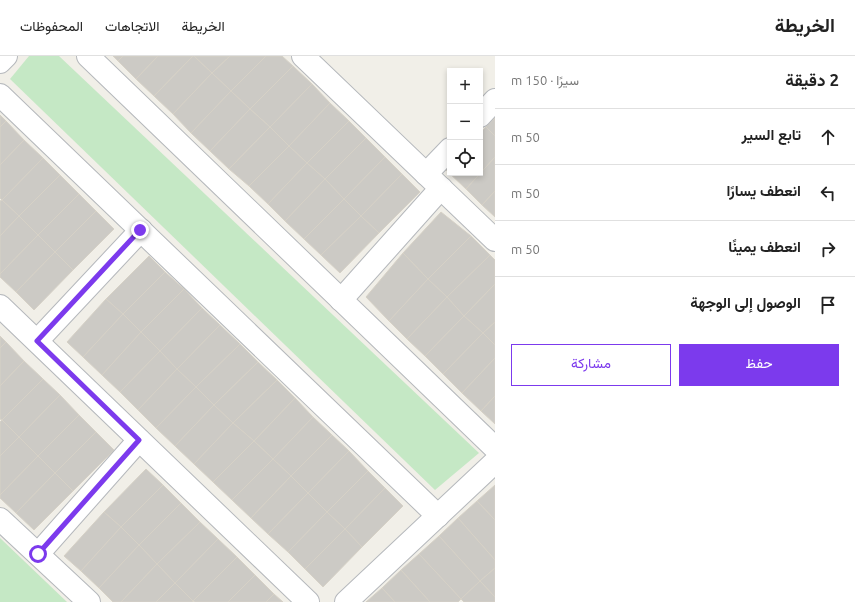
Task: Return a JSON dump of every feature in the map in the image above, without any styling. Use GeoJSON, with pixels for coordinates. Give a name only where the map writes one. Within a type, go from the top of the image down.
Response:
{"type":"FeatureCollection","features":[{"type":"Feature","properties":{"kind":"street"},"geometry":{"type":"LineString","coordinates":[[0,62],[6,56]]}},
{"type":"Feature","properties":{"kind":"street"},"geometry":{"type":"LineString","coordinates":[[88,56],[495,448]]}},
{"type":"Feature","properties":{"kind":"street"},"geometry":{"type":"LineString","coordinates":[[303,56],[495,240]]}},
{"type":"Feature","properties":{"kind":"street"},"geometry":{"type":"LineString","coordinates":[[0,95],[438,516]]}},
{"type":"Feature","properties":{"kind":"street"},"geometry":{"type":"LineString","coordinates":[[483,113],[495,100]]}},
{"type":"Feature","properties":{"kind":"street"},"geometry":{"type":"LineString","coordinates":[[341,300],[434,181],[447,155]]}},
{"type":"Feature","properties":{"kind":"street"},"geometry":{"type":"LineString","coordinates":[[37,341],[140,230]]}},
{"type":"Feature","properties":{"kind":"street"},"geometry":{"type":"LineString","coordinates":[[0,306],[308,602]]}},
{"type":"Feature","properties":{"kind":"street"},"geometry":{"type":"LineString","coordinates":[[38,554],[139,440]]}},
{"type":"Feature","properties":{"kind":"street"},"geometry":{"type":"LineString","coordinates":[[346,602],[495,462]]}},
{"type":"Feature","properties":{"kind":"street"},"geometry":{"type":"LineString","coordinates":[[0,519],[89,602]]}},
{"type":"Feature","properties":{"kind":"green space"},"geometry":{"type":"Polygon","coordinates":[[[29,56],[59,56],[479,453],[435,490],[10,79],[29,56]]]}},
{"type":"Feature","properties":{"kind":"green space"},"geometry":{"type":"Polygon","coordinates":[[[0,538],[67,602],[0,602],[0,538]]]}},
{"type":"Feature","properties":{"kind":"building"},"geometry":{"type":"Polygon","coordinates":[[[113,56],[123,56],[118,61],[113,56]]]}},
{"type":"Feature","properties":{"kind":"building"},"geometry":{"type":"Polygon","coordinates":[[[123,56],[158,56],[136,79],[118,61],[123,56]]]}},
{"type":"Feature","properties":{"kind":"building"},"geometry":{"type":"Polygon","coordinates":[[[158,56],[193,56],[154,96],[136,79],[158,56]]]}},
{"type":"Feature","properties":{"kind":"building"},"geometry":{"type":"Polygon","coordinates":[[[193,56],[212,73],[173,114],[154,96],[193,56]]]}},
{"type":"Feature","properties":{"kind":"building"},"geometry":{"type":"Polygon","coordinates":[[[194,56],[230,56],[212,73],[194,56]]]}},
{"type":"Feature","properties":{"kind":"building"},"geometry":{"type":"Polygon","coordinates":[[[230,56],[266,56],[231,91],[212,73],[230,56]]]}},
{"type":"Feature","properties":{"kind":"building"},"geometry":{"type":"Polygon","coordinates":[[[266,56],[282,56],[293,66],[250,109],[231,91],[266,56]]]}},
{"type":"Feature","properties":{"kind":"building"},"geometry":{"type":"Polygon","coordinates":[[[293,66],[312,84],[270,127],[250,109],[293,66]]]}},
{"type":"Feature","properties":{"kind":"building"},"geometry":{"type":"Polygon","coordinates":[[[212,73],[231,91],[191,133],[173,114],[212,73]]]}},
{"type":"Feature","properties":{"kind":"building"},"geometry":{"type":"Polygon","coordinates":[[[312,84],[330,103],[289,146],[270,127],[312,84]]]}},
{"type":"Feature","properties":{"kind":"building"},"geometry":{"type":"Polygon","coordinates":[[[231,91],[250,109],[210,151],[191,133],[231,91]]]}},
{"type":"Feature","properties":{"kind":"building"},"geometry":{"type":"Polygon","coordinates":[[[330,103],[349,121],[307,163],[289,146],[330,103]]]}},
{"type":"Feature","properties":{"kind":"building"},"geometry":{"type":"Polygon","coordinates":[[[250,109],[270,127],[229,169],[210,151],[250,109]]]}},
{"type":"Feature","properties":{"kind":"building"},"geometry":{"type":"Polygon","coordinates":[[[0,115],[6,121],[0,127],[0,115]]]}},
{"type":"Feature","properties":{"kind":"building"},"geometry":{"type":"Polygon","coordinates":[[[495,118],[495,136],[486,127],[495,118]]]}},
{"type":"Feature","properties":{"kind":"building"},"geometry":{"type":"Polygon","coordinates":[[[6,121],[24,140],[0,165],[0,127],[6,121]]]}},
{"type":"Feature","properties":{"kind":"building"},"geometry":{"type":"Polygon","coordinates":[[[349,121],[366,138],[325,179],[307,163],[349,121]]]}},
{"type":"Feature","properties":{"kind":"building"},"geometry":{"type":"Polygon","coordinates":[[[270,127],[289,146],[249,186],[229,169],[270,127]]]}},
{"type":"Feature","properties":{"kind":"building"},"geometry":{"type":"Polygon","coordinates":[[[486,127],[495,136],[495,157],[483,170],[483,140],[483,130],[486,127]]]}},
{"type":"Feature","properties":{"kind":"building"},"geometry":{"type":"Polygon","coordinates":[[[366,138],[385,157],[344,199],[325,179],[366,138]]]}},
{"type":"Feature","properties":{"kind":"building"},"geometry":{"type":"Polygon","coordinates":[[[24,140],[43,158],[2,200],[0,198],[0,165],[24,140]]]}},
{"type":"Feature","properties":{"kind":"building"},"geometry":{"type":"Polygon","coordinates":[[[289,146],[307,163],[268,204],[249,186],[289,146]]]}},
{"type":"Feature","properties":{"kind":"building"},"geometry":{"type":"Polygon","coordinates":[[[385,157],[402,174],[361,216],[344,199],[385,157]]]}},
{"type":"Feature","properties":{"kind":"building"},"geometry":{"type":"Polygon","coordinates":[[[495,157],[495,191],[482,205],[466,189],[478,176],[483,176],[483,170],[495,157]]]}},
{"type":"Feature","properties":{"kind":"building"},"geometry":{"type":"Polygon","coordinates":[[[43,158],[60,175],[19,216],[2,200],[43,158]]]}},
{"type":"Feature","properties":{"kind":"building"},"geometry":{"type":"Polygon","coordinates":[[[307,163],[325,179],[285,221],[268,204],[307,163]]]}},
{"type":"Feature","properties":{"kind":"building"},"geometry":{"type":"Polygon","coordinates":[[[402,174],[420,192],[379,233],[361,216],[402,174]]]}},
{"type":"Feature","properties":{"kind":"building"},"geometry":{"type":"Polygon","coordinates":[[[60,175],[79,194],[38,235],[19,216],[60,175]]]}},
{"type":"Feature","properties":{"kind":"building"},"geometry":{"type":"Polygon","coordinates":[[[452,176],[478,176],[466,189],[452,176]]]}},
{"type":"Feature","properties":{"kind":"building"},"geometry":{"type":"Polygon","coordinates":[[[325,179],[344,199],[304,239],[285,221],[325,179]]]}},
{"type":"Feature","properties":{"kind":"building"},"geometry":{"type":"Polygon","coordinates":[[[495,191],[495,217],[482,205],[495,191]]]}},
{"type":"Feature","properties":{"kind":"building"},"geometry":{"type":"Polygon","coordinates":[[[79,194],[96,211],[55,252],[38,235],[79,194]]]}},
{"type":"Feature","properties":{"kind":"building"},"geometry":{"type":"Polygon","coordinates":[[[344,199],[361,216],[321,255],[304,239],[344,199]]]}},
{"type":"Feature","properties":{"kind":"building"},"geometry":{"type":"Polygon","coordinates":[[[2,200],[19,216],[0,236],[0,201],[2,200]]]}},
{"type":"Feature","properties":{"kind":"building"},"geometry":{"type":"Polygon","coordinates":[[[96,211],[114,229],[73,270],[55,252],[96,211]]]}},
{"type":"Feature","properties":{"kind":"building"},"geometry":{"type":"Polygon","coordinates":[[[441,212],[471,236],[428,279],[403,253],[441,212]]]}},
{"type":"Feature","properties":{"kind":"building"},"geometry":{"type":"Polygon","coordinates":[[[19,216],[38,235],[0,274],[0,236],[19,216]]]}},
{"type":"Feature","properties":{"kind":"building"},"geometry":{"type":"Polygon","coordinates":[[[361,216],[379,233],[340,273],[321,255],[361,216]]]}},
{"type":"Feature","properties":{"kind":"building"},"geometry":{"type":"Polygon","coordinates":[[[38,235],[55,252],[16,292],[0,277],[0,274],[38,235]]]}},
{"type":"Feature","properties":{"kind":"building"},"geometry":{"type":"Polygon","coordinates":[[[471,236],[490,255],[447,297],[428,279],[471,236]]]}},
{"type":"Feature","properties":{"kind":"building"},"geometry":{"type":"Polygon","coordinates":[[[55,252],[73,270],[34,310],[16,292],[55,252]]]}},
{"type":"Feature","properties":{"kind":"building"},"geometry":{"type":"Polygon","coordinates":[[[403,253],[428,279],[389,321],[366,297],[403,253]]]}},
{"type":"Feature","properties":{"kind":"building"},"geometry":{"type":"Polygon","coordinates":[[[490,255],[495,260],[495,284],[464,316],[447,297],[490,255]]]}},
{"type":"Feature","properties":{"kind":"building"},"geometry":{"type":"Polygon","coordinates":[[[149,256],[165,272],[123,314],[106,299],[149,256]]]}},
{"type":"Feature","properties":{"kind":"building"},"geometry":{"type":"Polygon","coordinates":[[[165,272],[184,289],[141,332],[123,314],[165,272]]]}},
{"type":"Feature","properties":{"kind":"building"},"geometry":{"type":"Polygon","coordinates":[[[428,279],[447,297],[407,339],[389,321],[428,279]]]}},
{"type":"Feature","properties":{"kind":"building"},"geometry":{"type":"Polygon","coordinates":[[[495,284],[495,322],[483,333],[464,316],[495,284]]]}},
{"type":"Feature","properties":{"kind":"building"},"geometry":{"type":"Polygon","coordinates":[[[184,289],[202,308],[160,351],[141,332],[184,289]]]}},
{"type":"Feature","properties":{"kind":"building"},"geometry":{"type":"Polygon","coordinates":[[[447,297],[464,316],[425,356],[407,339],[447,297]]]}},
{"type":"Feature","properties":{"kind":"building"},"geometry":{"type":"Polygon","coordinates":[[[106,299],[123,314],[83,357],[67,342],[106,299]]]}},
{"type":"Feature","properties":{"kind":"building"},"geometry":{"type":"Polygon","coordinates":[[[202,308],[220,325],[177,369],[160,351],[202,308]]]}},
{"type":"Feature","properties":{"kind":"building"},"geometry":{"type":"Polygon","coordinates":[[[123,314],[141,332],[102,375],[83,357],[123,314]]]}},
{"type":"Feature","properties":{"kind":"building"},"geometry":{"type":"Polygon","coordinates":[[[464,316],[483,333],[443,374],[425,356],[464,316]]]}},
{"type":"Feature","properties":{"kind":"building"},"geometry":{"type":"Polygon","coordinates":[[[495,322],[495,345],[483,333],[495,322]]]}},
{"type":"Feature","properties":{"kind":"building"},"geometry":{"type":"Polygon","coordinates":[[[220,325],[240,344],[196,387],[177,369],[220,325]]]}},
{"type":"Feature","properties":{"kind":"building"},"geometry":{"type":"Polygon","coordinates":[[[141,332],[160,351],[120,392],[102,375],[141,332]]]}},
{"type":"Feature","properties":{"kind":"building"},"geometry":{"type":"Polygon","coordinates":[[[483,333],[495,345],[495,358],[462,393],[443,374],[483,333]]]}},
{"type":"Feature","properties":{"kind":"building"},"geometry":{"type":"Polygon","coordinates":[[[0,336],[6,342],[0,348],[0,336]]]}},
{"type":"Feature","properties":{"kind":"building"},"geometry":{"type":"Polygon","coordinates":[[[6,342],[24,361],[0,386],[0,348],[6,342]]]}},
{"type":"Feature","properties":{"kind":"building"},"geometry":{"type":"Polygon","coordinates":[[[240,344],[258,362],[214,405],[196,387],[240,344]]]}},
{"type":"Feature","properties":{"kind":"building"},"geometry":{"type":"Polygon","coordinates":[[[160,351],[177,369],[138,410],[120,392],[160,351]]]}},
{"type":"Feature","properties":{"kind":"building"},"geometry":{"type":"Polygon","coordinates":[[[495,358],[495,396],[481,411],[462,393],[495,358]]]}},
{"type":"Feature","properties":{"kind":"building"},"geometry":{"type":"Polygon","coordinates":[[[24,361],[43,379],[2,420],[0,419],[0,386],[24,361]]]}},
{"type":"Feature","properties":{"kind":"building"},"geometry":{"type":"Polygon","coordinates":[[[258,362],[277,380],[233,423],[214,405],[258,362]]]}},
{"type":"Feature","properties":{"kind":"building"},"geometry":{"type":"Polygon","coordinates":[[[177,369],[196,387],[156,428],[138,410],[177,369]]]}},
{"type":"Feature","properties":{"kind":"building"},"geometry":{"type":"Polygon","coordinates":[[[43,379],[60,395],[19,437],[2,420],[43,379]]]}},
{"type":"Feature","properties":{"kind":"building"},"geometry":{"type":"Polygon","coordinates":[[[277,380],[295,398],[254,441],[233,423],[277,380]]]}},
{"type":"Feature","properties":{"kind":"building"},"geometry":{"type":"Polygon","coordinates":[[[196,387],[214,405],[175,446],[156,428],[196,387]]]}},
{"type":"Feature","properties":{"kind":"building"},"geometry":{"type":"Polygon","coordinates":[[[60,395],[79,415],[38,456],[19,437],[60,395]]]}},
{"type":"Feature","properties":{"kind":"building"},"geometry":{"type":"Polygon","coordinates":[[[495,396],[495,424],[481,411],[495,396]]]}},
{"type":"Feature","properties":{"kind":"building"},"geometry":{"type":"Polygon","coordinates":[[[295,398],[313,417],[273,459],[254,441],[295,398]]]}},
{"type":"Feature","properties":{"kind":"building"},"geometry":{"type":"Polygon","coordinates":[[[214,405],[233,423],[194,464],[175,446],[214,405]]]}},
{"type":"Feature","properties":{"kind":"building"},"geometry":{"type":"Polygon","coordinates":[[[79,415],[96,432],[55,473],[38,456],[79,415]]]}},
{"type":"Feature","properties":{"kind":"building"},"geometry":{"type":"Polygon","coordinates":[[[313,417],[332,435],[291,476],[273,459],[313,417]]]}},
{"type":"Feature","properties":{"kind":"building"},"geometry":{"type":"Polygon","coordinates":[[[2,420],[19,437],[0,456],[0,422],[2,420]]]}},
{"type":"Feature","properties":{"kind":"building"},"geometry":{"type":"Polygon","coordinates":[[[233,423],[254,441],[213,482],[194,464],[233,423]]]}},
{"type":"Feature","properties":{"kind":"building"},"geometry":{"type":"Polygon","coordinates":[[[96,432],[114,450],[73,491],[55,473],[96,432]]]}},
{"type":"Feature","properties":{"kind":"building"},"geometry":{"type":"Polygon","coordinates":[[[332,435],[349,451],[308,493],[291,476],[332,435]]]}},
{"type":"Feature","properties":{"kind":"building"},"geometry":{"type":"Polygon","coordinates":[[[19,437],[38,456],[0,495],[0,456],[19,437]]]}},
{"type":"Feature","properties":{"kind":"building"},"geometry":{"type":"Polygon","coordinates":[[[254,441],[273,459],[232,500],[213,482],[254,441]]]}},
{"type":"Feature","properties":{"kind":"building"},"geometry":{"type":"Polygon","coordinates":[[[349,451],[368,471],[327,512],[308,493],[349,451]]]}},
{"type":"Feature","properties":{"kind":"building"},"geometry":{"type":"Polygon","coordinates":[[[38,456],[55,473],[16,513],[0,498],[0,495],[38,456]]]}},
{"type":"Feature","properties":{"kind":"building"},"geometry":{"type":"Polygon","coordinates":[[[273,459],[291,476],[251,518],[232,500],[273,459]]]}},
{"type":"Feature","properties":{"kind":"building"},"geometry":{"type":"Polygon","coordinates":[[[146,469],[163,485],[121,527],[104,512],[146,469]]]}},
{"type":"Feature","properties":{"kind":"building"},"geometry":{"type":"Polygon","coordinates":[[[368,471],[385,488],[345,529],[327,512],[368,471]]]}},
{"type":"Feature","properties":{"kind":"building"},"geometry":{"type":"Polygon","coordinates":[[[55,473],[73,491],[34,530],[16,513],[55,473]]]}},
{"type":"Feature","properties":{"kind":"building"},"geometry":{"type":"Polygon","coordinates":[[[291,476],[308,493],[268,534],[251,518],[291,476]]]}},
{"type":"Feature","properties":{"kind":"building"},"geometry":{"type":"Polygon","coordinates":[[[163,485],[181,503],[139,545],[121,527],[163,485]]]}},
{"type":"Feature","properties":{"kind":"building"},"geometry":{"type":"Polygon","coordinates":[[[495,485],[495,520],[477,501],[495,485]]]}},
{"type":"Feature","properties":{"kind":"building"},"geometry":{"type":"Polygon","coordinates":[[[385,488],[403,506],[362,547],[345,529],[385,488]]]}},
{"type":"Feature","properties":{"kind":"building"},"geometry":{"type":"Polygon","coordinates":[[[308,493],[327,512],[288,552],[268,534],[308,493]]]}},
{"type":"Feature","properties":{"kind":"building"},"geometry":{"type":"Polygon","coordinates":[[[477,501],[495,520],[495,560],[458,518],[477,501]]]}},
{"type":"Feature","properties":{"kind":"building"},"geometry":{"type":"Polygon","coordinates":[[[181,503],[200,522],[157,564],[139,545],[181,503]]]}},
{"type":"Feature","properties":{"kind":"building"},"geometry":{"type":"Polygon","coordinates":[[[104,512],[121,527],[81,571],[64,556],[104,512]]]}},
{"type":"Feature","properties":{"kind":"building"},"geometry":{"type":"Polygon","coordinates":[[[327,512],[345,529],[305,569],[288,552],[327,512]]]}},
{"type":"Feature","properties":{"kind":"building"},"geometry":{"type":"Polygon","coordinates":[[[458,518],[495,560],[495,568],[480,581],[439,536],[458,518]]]}},
{"type":"Feature","properties":{"kind":"building"},"geometry":{"type":"Polygon","coordinates":[[[200,522],[218,539],[175,583],[157,564],[200,522]]]}},
{"type":"Feature","properties":{"kind":"building"},"geometry":{"type":"Polygon","coordinates":[[[121,527],[139,545],[99,588],[81,571],[121,527]]]}},
{"type":"Feature","properties":{"kind":"building"},"geometry":{"type":"Polygon","coordinates":[[[345,529],[362,547],[323,587],[305,569],[345,529]]]}},
{"type":"Feature","properties":{"kind":"building"},"geometry":{"type":"Polygon","coordinates":[[[439,536],[480,581],[461,599],[419,554],[439,536]]]}},
{"type":"Feature","properties":{"kind":"building"},"geometry":{"type":"Polygon","coordinates":[[[218,539],[237,557],[193,601],[175,583],[218,539]]]}},
{"type":"Feature","properties":{"kind":"building"},"geometry":{"type":"Polygon","coordinates":[[[139,545],[157,564],[121,602],[113,602],[99,588],[139,545]]]}},
{"type":"Feature","properties":{"kind":"building"},"geometry":{"type":"Polygon","coordinates":[[[419,554],[461,599],[458,602],[430,602],[401,570],[419,554]]]}},
{"type":"Feature","properties":{"kind":"building"},"geometry":{"type":"Polygon","coordinates":[[[237,557],[255,575],[228,602],[193,601],[237,557]]]}},
{"type":"Feature","properties":{"kind":"building"},"geometry":{"type":"Polygon","coordinates":[[[157,564],[175,583],[156,602],[121,602],[157,564]]]}},
{"type":"Feature","properties":{"kind":"building"},"geometry":{"type":"Polygon","coordinates":[[[495,568],[495,597],[480,581],[495,568]]]}},
{"type":"Feature","properties":{"kind":"building"},"geometry":{"type":"Polygon","coordinates":[[[401,570],[430,602],[395,602],[382,588],[401,570]]]}},
{"type":"Feature","properties":{"kind":"building"},"geometry":{"type":"Polygon","coordinates":[[[255,575],[274,594],[266,602],[228,602],[255,575]]]}},
{"type":"Feature","properties":{"kind":"building"},"geometry":{"type":"Polygon","coordinates":[[[480,581],[495,597],[495,602],[464,602],[461,599],[480,581]]]}},
{"type":"Feature","properties":{"kind":"building"},"geometry":{"type":"Polygon","coordinates":[[[175,583],[193,601],[192,602],[156,602],[175,583]]]}},
{"type":"Feature","properties":{"kind":"building"},"geometry":{"type":"Polygon","coordinates":[[[382,588],[395,602],[366,602],[382,588]]]}},
{"type":"Feature","properties":{"kind":"building"},"geometry":{"type":"Polygon","coordinates":[[[274,594],[283,602],[266,602],[274,594]]]}},
{"type":"Feature","properties":{"kind":"route"},"geometry":{"type":"LineString","coordinates":[[38,554],[139,440],[37,341],[140,230]]}}]}
